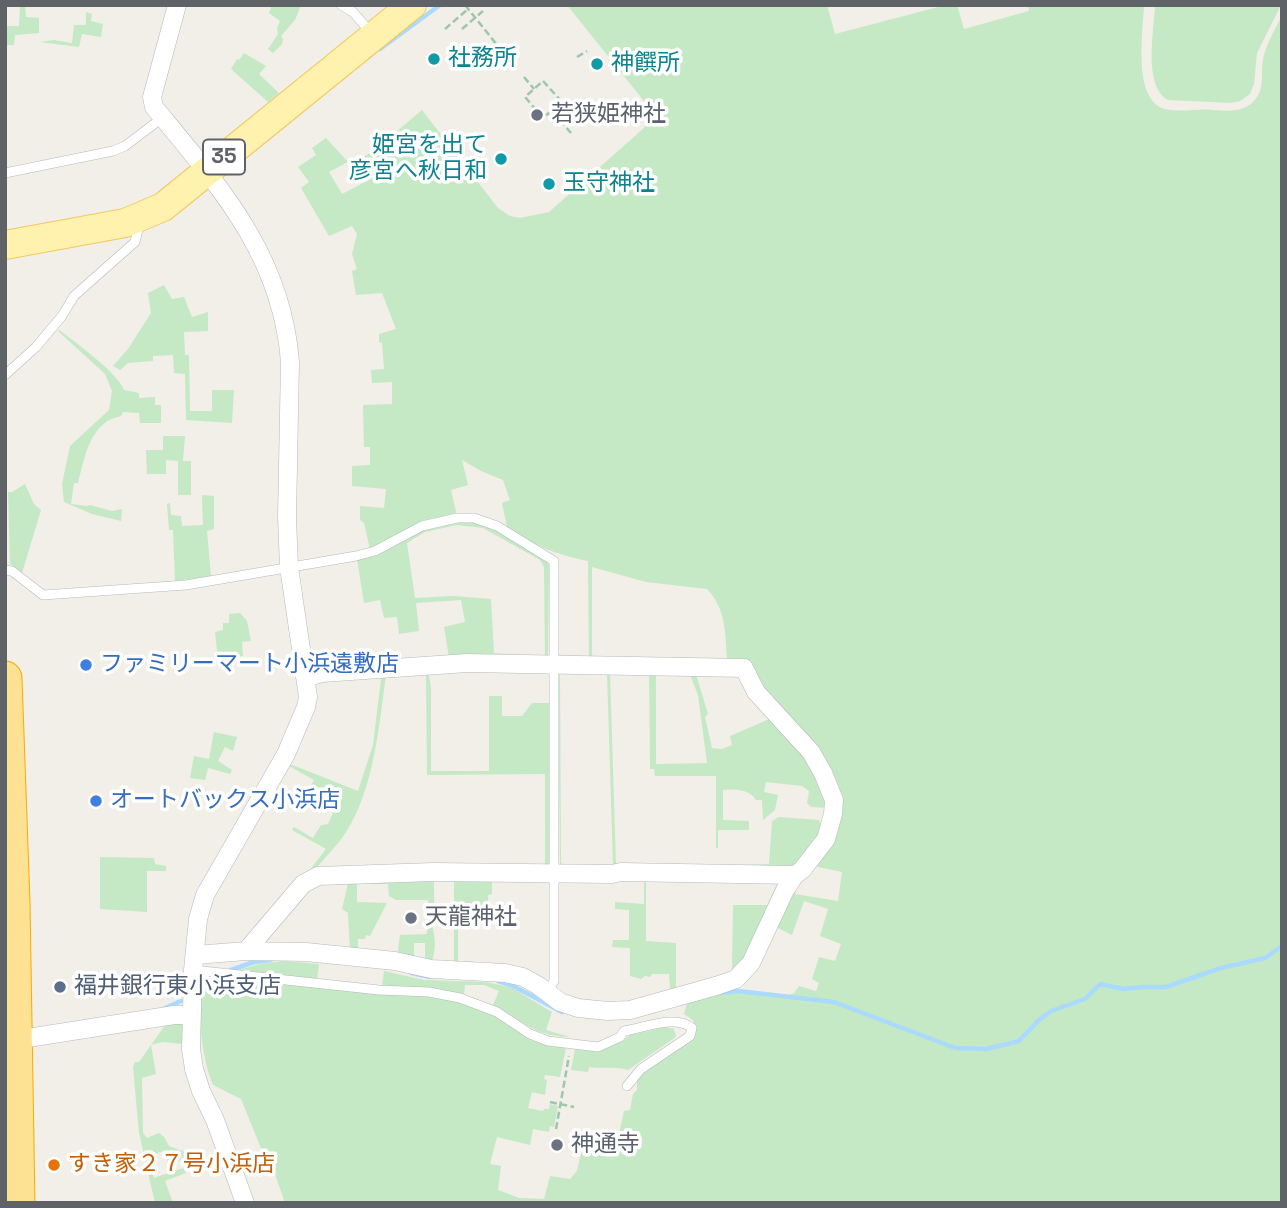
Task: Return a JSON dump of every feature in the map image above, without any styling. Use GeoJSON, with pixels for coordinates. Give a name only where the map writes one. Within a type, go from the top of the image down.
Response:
{"type":"FeatureCollection","features":[{"type":"Feature","properties":{"kind":"highway"},"geometry":{"type":"LineString","coordinates":[[5,678],[18,1203]]}},
{"type":"Feature","properties":{"kind":"main road","name":"35"},"geometry":{"type":"LineString","coordinates":[[5,246],[141,218],[163,207],[412,5]]}},
{"type":"Feature","properties":{"kind":"street"},"geometry":{"type":"LineString","coordinates":[[177,5],[152,96],[154,107],[207,171],[242,220],[277,291],[288,339],[290,382],[286,518],[289,567],[308,697],[286,754],[205,895],[198,919],[190,1015],[194,1069],[246,1203]]}},
{"type":"Feature","properties":{"kind":"street"},"geometry":{"type":"LineString","coordinates":[[194,962],[246,951],[306,951],[395,961],[431,969],[505,972],[539,985],[560,1002],[621,1021],[736,979],[745,972],[785,890],[826,839],[833,814],[832,791],[811,752],[756,692],[744,668],[467,663],[322,673],[306,678]]}},
{"type":"Feature","properties":{"kind":"street"},"geometry":{"type":"LineString","coordinates":[[246,951],[303,884],[318,876],[447,872],[795,875]]}},
{"type":"Feature","properties":{"kind":"street"},"geometry":{"type":"LineString","coordinates":[[12,1027],[190,1015]]}},
{"type":"Feature","properties":{"kind":"lane"},"geometry":{"type":"LineString","coordinates":[[341,5],[353,12],[373,35]]}},
{"type":"Feature","properties":{"kind":"lane"},"geometry":{"type":"LineString","coordinates":[[5,173],[113,152],[162,118]]}},
{"type":"Feature","properties":{"kind":"lane"},"geometry":{"type":"LineString","coordinates":[[5,375],[36,346],[62,316],[74,296],[135,242],[141,218]]}},
{"type":"Feature","properties":{"kind":"lane"},"geometry":{"type":"LineString","coordinates":[[5,570],[12,571],[43,595],[186,585],[375,551],[422,526],[474,518],[497,526],[554,561],[554,981],[547,993]]}},
{"type":"Feature","properties":{"kind":"lane"},"geometry":{"type":"LineString","coordinates":[[194,962],[233,975],[450,996],[478,1003],[497,1012],[539,1039],[598,1047],[620,1037],[621,1021],[674,1022],[687,1024],[692,1028],[690,1036],[641,1069],[626,1086]]}},
{"type":"Feature","properties":{"kind":"path"},"geometry":{"type":"LineString","coordinates":[[445,29],[467,7],[514,66]]}},
{"type":"Feature","properties":{"kind":"path"},"geometry":{"type":"LineString","coordinates":[[462,29],[483,11]]}},
{"type":"Feature","properties":{"kind":"path"},"geometry":{"type":"LineString","coordinates":[[489,53],[497,46]]}},
{"type":"Feature","properties":{"kind":"path"},"geometry":{"type":"LineString","coordinates":[[577,57],[587,51]]}},
{"type":"Feature","properties":{"kind":"path"},"geometry":{"type":"LineString","coordinates":[[524,77],[534,89]]}},
{"type":"Feature","properties":{"kind":"path"},"geometry":{"type":"LineString","coordinates":[[543,81],[562,102],[543,118],[525,97],[534,89],[543,81]]}},
{"type":"Feature","properties":{"kind":"path"},"geometry":{"type":"LineString","coordinates":[[552,110],[571,133]]}},
{"type":"Feature","properties":{"kind":"path"},"geometry":{"type":"LineString","coordinates":[[556,1129],[571,1043]]}},
{"type":"Feature","properties":{"kind":"path"},"geometry":{"type":"LineString","coordinates":[[550,1102],[574,1107]]}},
{"type":"Feature","properties":{"kind":"green space"},"geometry":{"type":"Polygon","coordinates":[[[20,5],[25,5],[26,17],[39,18],[39,33],[15,35],[14,45],[5,45],[5,26],[19,26],[20,5]]]}},
{"type":"Feature","properties":{"kind":"green space"},"geometry":{"type":"Polygon","coordinates":[[[272,5],[301,5],[295,20],[281,36],[282,44],[273,53],[268,49],[278,34],[280,21],[269,13],[272,5]]]}},
{"type":"Feature","properties":{"kind":"green space"},"geometry":{"type":"Polygon","coordinates":[[[567,5],[827,5],[835,34],[946,5],[957,5],[964,29],[1029,11],[1028,5],[1144,5],[1142,63],[1148,93],[1155,103],[1165,109],[1177,111],[1232,111],[1253,102],[1261,88],[1266,50],[1282,16],[1282,1203],[285,1203],[241,1099],[213,1085],[204,1052],[199,995],[229,978],[379,994],[429,996],[459,1002],[494,1015],[533,1041],[566,1048],[560,1077],[545,1075],[545,1095],[532,1092],[528,1108],[543,1111],[549,1109],[550,1104],[558,1106],[554,1127],[550,1126],[549,1132],[533,1129],[530,1145],[497,1137],[490,1164],[501,1166],[498,1190],[519,1198],[544,1199],[550,1176],[570,1179],[577,1171],[581,1153],[606,1142],[610,1134],[619,1134],[624,1111],[630,1110],[633,1094],[637,1090],[640,1072],[695,1030],[693,1020],[684,1014],[687,1003],[724,991],[787,996],[794,993],[799,986],[816,991],[819,983],[812,979],[819,957],[835,961],[841,944],[820,936],[828,909],[804,901],[792,935],[774,926],[796,887],[795,894],[838,901],[842,872],[818,867],[816,861],[835,812],[794,730],[744,661],[589,660],[588,561],[545,548],[507,527],[502,503],[510,500],[503,480],[462,460],[468,485],[451,490],[457,516],[370,549],[364,523],[360,520],[360,506],[384,508],[386,489],[352,486],[352,466],[370,465],[370,447],[364,447],[363,405],[392,404],[392,382],[372,383],[371,370],[384,369],[379,334],[396,329],[382,293],[356,295],[352,271],[357,269],[352,254],[357,234],[352,226],[329,236],[301,188],[309,182],[298,167],[316,155],[312,148],[326,138],[348,162],[329,172],[342,194],[373,178],[362,158],[381,146],[389,145],[390,137],[422,110],[498,208],[510,216],[520,218],[549,212],[644,128],[647,114],[644,101],[567,5]],[[592,567],[592,657],[727,658],[721,613],[707,589],[646,582],[592,567]]]}},
{"type":"Feature","properties":{"kind":"green space"},"geometry":{"type":"Polygon","coordinates":[[[1155,5],[1281,5],[1257,53],[1254,84],[1250,94],[1231,103],[1168,100],[1160,93],[1155,83],[1152,57],[1155,5]]]}},
{"type":"Feature","properties":{"kind":"green space"},"geometry":{"type":"Polygon","coordinates":[[[86,12],[92,14],[91,21],[103,24],[101,37],[82,34],[79,47],[40,42],[54,40],[72,43],[74,25],[86,25],[86,12]]]}},
{"type":"Feature","properties":{"kind":"green space"},"geometry":{"type":"Polygon","coordinates":[[[244,53],[266,66],[259,74],[279,93],[268,102],[231,69],[244,53]]]}},
{"type":"Feature","properties":{"kind":"green space"},"geometry":{"type":"Polygon","coordinates":[[[164,285],[172,299],[184,297],[192,317],[208,312],[208,331],[184,332],[185,355],[189,355],[190,411],[212,411],[212,390],[234,390],[232,423],[186,420],[185,374],[174,373],[173,355],[153,356],[153,361],[128,363],[120,370],[113,366],[128,349],[151,313],[148,293],[164,285]]]}},
{"type":"Feature","properties":{"kind":"green space"},"geometry":{"type":"Polygon","coordinates":[[[59,330],[114,375],[124,390],[139,393],[139,398],[155,397],[155,405],[161,405],[161,423],[140,423],[139,413],[123,412],[121,416],[102,425],[90,442],[78,483],[74,483],[71,504],[90,505],[112,511],[122,509],[121,521],[92,514],[64,502],[62,484],[70,446],[109,410],[112,391],[105,374],[59,330]]]}},
{"type":"Feature","properties":{"kind":"green space"},"geometry":{"type":"Polygon","coordinates":[[[163,436],[185,436],[183,461],[191,461],[191,495],[178,495],[178,461],[166,460],[166,474],[147,474],[146,450],[163,450],[163,436]]]}},
{"type":"Feature","properties":{"kind":"green space"},"geometry":{"type":"Polygon","coordinates":[[[25,484],[34,504],[41,510],[22,573],[10,564],[8,492],[25,484]]]}},
{"type":"Feature","properties":{"kind":"green space"},"geometry":{"type":"Polygon","coordinates":[[[202,495],[214,496],[214,529],[207,531],[211,576],[175,581],[173,530],[169,530],[167,504],[170,503],[171,515],[181,516],[182,526],[203,525],[202,495]]]}},
{"type":"Feature","properties":{"kind":"green space"},"geometry":{"type":"Polygon","coordinates":[[[474,521],[496,529],[543,558],[549,565],[548,658],[449,657],[444,627],[465,622],[461,600],[416,603],[419,631],[399,634],[397,617],[384,618],[380,600],[364,603],[357,559],[376,554],[441,523],[474,521]],[[457,525],[425,532],[407,543],[415,598],[453,596],[491,599],[494,653],[542,657],[545,654],[544,567],[540,560],[483,528],[457,525]]]}},
{"type":"Feature","properties":{"kind":"green space"},"geometry":{"type":"Polygon","coordinates":[[[240,613],[247,621],[251,641],[242,642],[243,656],[218,660],[215,632],[223,630],[223,623],[229,623],[229,614],[240,613]]]}},
{"type":"Feature","properties":{"kind":"green space"},"geometry":{"type":"Polygon","coordinates":[[[428,669],[431,688],[431,771],[489,771],[489,696],[502,696],[502,716],[522,716],[532,703],[550,703],[551,867],[306,875],[326,849],[292,830],[294,827],[313,838],[321,825],[328,824],[336,806],[317,798],[318,795],[309,789],[314,780],[289,766],[290,764],[358,791],[373,745],[382,671],[428,669]],[[426,673],[386,675],[378,735],[363,796],[346,832],[318,866],[321,869],[543,866],[545,774],[427,775],[426,673]]]}},
{"type":"Feature","properties":{"kind":"green space"},"geometry":{"type":"Polygon","coordinates":[[[558,670],[610,670],[616,866],[560,867],[558,670]],[[560,672],[563,866],[613,865],[607,673],[560,672]]]}},
{"type":"Feature","properties":{"kind":"green space"},"geometry":{"type":"Polygon","coordinates":[[[649,670],[695,671],[708,714],[705,717],[712,748],[722,749],[732,745],[730,736],[772,718],[808,755],[829,808],[811,807],[807,803],[809,791],[802,786],[766,782],[764,792],[778,795],[775,810],[763,820],[762,800],[756,800],[741,790],[723,790],[723,820],[749,821],[749,830],[718,830],[716,848],[716,776],[655,776],[654,769],[650,769],[649,670]],[[690,675],[656,676],[656,764],[707,763],[698,695],[690,675]]]}},
{"type":"Feature","properties":{"kind":"green space"},"geometry":{"type":"Polygon","coordinates":[[[214,732],[237,737],[233,751],[225,747],[218,761],[232,770],[230,774],[208,768],[205,780],[190,778],[194,756],[209,759],[214,732]]]}},
{"type":"Feature","properties":{"kind":"green space"},"geometry":{"type":"Polygon","coordinates":[[[779,817],[819,820],[822,828],[819,837],[793,869],[739,868],[739,865],[769,864],[772,821],[779,817]]]}},
{"type":"Feature","properties":{"kind":"green space"},"geometry":{"type":"Polygon","coordinates":[[[100,857],[154,858],[155,864],[166,866],[166,871],[147,871],[147,912],[100,909],[100,857]]]}},
{"type":"Feature","properties":{"kind":"green space"},"geometry":{"type":"Polygon","coordinates":[[[492,876],[492,894],[488,895],[488,922],[458,922],[458,964],[454,964],[454,879],[434,879],[434,910],[429,910],[428,900],[396,900],[389,896],[388,884],[357,884],[357,902],[387,903],[370,936],[358,939],[358,952],[350,952],[348,913],[342,909],[349,879],[492,876]]]}},
{"type":"Feature","properties":{"kind":"green space"},"geometry":{"type":"Polygon","coordinates":[[[644,877],[783,878],[770,912],[736,973],[673,993],[670,989],[669,974],[652,974],[641,979],[630,976],[630,948],[612,947],[613,940],[629,940],[629,910],[615,909],[615,902],[644,904],[644,877]],[[646,880],[646,941],[676,943],[676,989],[732,971],[733,905],[767,905],[779,880],[646,880]]]}},
{"type":"Feature","properties":{"kind":"green space"},"geometry":{"type":"Polygon","coordinates":[[[428,926],[432,926],[435,940],[431,963],[425,960],[425,943],[414,943],[414,957],[397,957],[400,935],[427,934],[428,926]]]}},
{"type":"Feature","properties":{"kind":"green space"},"geometry":{"type":"Polygon","coordinates":[[[283,961],[319,964],[317,980],[236,971],[259,964],[283,961]]]}},
{"type":"Feature","properties":{"kind":"green space"},"geometry":{"type":"Polygon","coordinates":[[[384,971],[424,980],[485,982],[512,988],[552,1012],[546,1030],[570,1037],[536,1030],[493,1005],[499,991],[484,985],[465,985],[464,994],[429,988],[382,986],[384,971]]]}},
{"type":"Feature","properties":{"kind":"green space"},"geometry":{"type":"Polygon","coordinates":[[[168,1021],[182,1024],[183,1044],[162,1042],[151,1045],[168,1021]]]}},
{"type":"Feature","properties":{"kind":"green space"},"geometry":{"type":"Polygon","coordinates":[[[666,1027],[674,1029],[676,1037],[628,1070],[589,1067],[588,1072],[571,1070],[575,1049],[598,1051],[623,1041],[630,1035],[666,1027]]]}},
{"type":"Feature","properties":{"kind":"green space"},"geometry":{"type":"Polygon","coordinates":[[[151,1045],[156,1074],[142,1078],[143,1133],[147,1138],[159,1133],[169,1146],[185,1152],[188,1158],[169,1165],[164,1151],[147,1156],[154,1178],[183,1168],[186,1173],[165,1181],[173,1203],[155,1203],[139,1133],[133,1067],[151,1045]]]}},
{"type":"Feature","properties":{"kind":"waterway"},"geometry":{"type":"LineString","coordinates":[[380,49],[440,5]]}},
{"type":"Feature","properties":{"kind":"waterway"},"geometry":{"type":"LineString","coordinates":[[721,993],[738,991],[834,1002],[955,1048],[986,1049],[1019,1041],[1051,1011],[1085,999],[1100,984],[1123,989],[1166,987],[1221,968],[1265,958],[1282,946]]}},
{"type":"Feature","properties":{"kind":"waterway"},"geometry":{"type":"LineString","coordinates":[[231,970],[254,962],[271,960]]}},
{"type":"Feature","properties":{"kind":"waterway"},"geometry":{"type":"LineString","coordinates":[[411,973],[430,977]]}},
{"type":"Feature","properties":{"kind":"waterway"},"geometry":{"type":"LineString","coordinates":[[201,989],[220,978]]}},
{"type":"Feature","properties":{"kind":"waterway"},"geometry":{"type":"LineString","coordinates":[[498,981],[562,1012]]}},
{"type":"Feature","properties":{"kind":"waterway"},"geometry":{"type":"LineString","coordinates":[[163,1009],[181,1001]]}},
{"type":"Feature","properties":{"kind":"place","name":"社務所"},"geometry":{"type":"Point","coordinates":[434,59]}},
{"type":"Feature","properties":{"kind":"place","name":"神饌所"},"geometry":{"type":"Point","coordinates":[597,64]}},
{"type":"Feature","properties":{"kind":"place","name":"若狭姫神社"},"geometry":{"type":"Point","coordinates":[537,115]}},
{"type":"Feature","properties":{"kind":"place","name":"姫宮を出て 彦宮へ秋日和"},"geometry":{"type":"Point","coordinates":[501,159]}},
{"type":"Feature","properties":{"kind":"place","name":"玉守神社"},"geometry":{"type":"Point","coordinates":[549,184]}},
{"type":"Feature","properties":{"kind":"place","name":"ファミリーマート小浜遠敷店"},"geometry":{"type":"Point","coordinates":[86,665]}},
{"type":"Feature","properties":{"kind":"place","name":"オートバックス小浜店"},"geometry":{"type":"Point","coordinates":[96,801]}},
{"type":"Feature","properties":{"kind":"place","name":"天龍神社"},"geometry":{"type":"Point","coordinates":[411,918]}},
{"type":"Feature","properties":{"kind":"place","name":"福井銀行東小浜支店"},"geometry":{"type":"Point","coordinates":[60,987]}},
{"type":"Feature","properties":{"kind":"place","name":"神通寺"},"geometry":{"type":"Point","coordinates":[557,1145]}},
{"type":"Feature","properties":{"kind":"place","name":"すき家２７号小浜店"},"geometry":{"type":"Point","coordinates":[54,1165]}}]}
